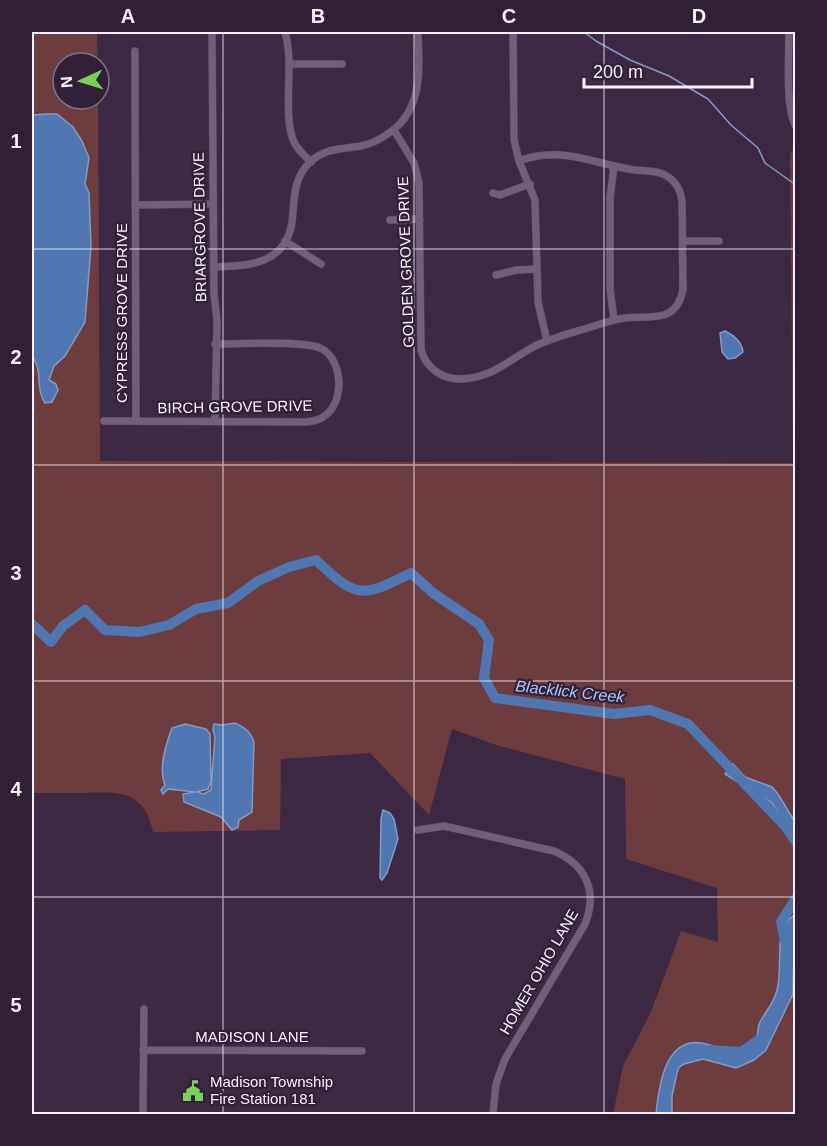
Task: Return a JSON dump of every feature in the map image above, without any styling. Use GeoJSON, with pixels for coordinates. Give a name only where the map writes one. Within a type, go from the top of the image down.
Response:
{"type":"FeatureCollection","features":[{"type":"Feature","properties":{"kind":"street","name":"BRIARGROVE DRIVE"},"geometry":{"type":"LineString","coordinates":[[212,32],[214,267],[217,321],[215,422]]}},
{"type":"Feature","properties":{"kind":"street"},"geometry":{"type":"LineString","coordinates":[[285,32],[290,64],[291,132],[298,148],[311,162]]}},
{"type":"Feature","properties":{"kind":"street"},"geometry":{"type":"LineString","coordinates":[[214,267],[245,266],[256,264],[270,257],[285,241],[292,223],[294,189],[300,174],[311,162],[328,150],[366,145],[394,130],[407,115],[416,96],[419,77],[418,32]]}},
{"type":"Feature","properties":{"kind":"street"},"geometry":{"type":"LineString","coordinates":[[513,32],[513,133],[519,161],[530,184],[536,206],[538,302],[547,341],[614,320],[666,315],[677,306],[682,296],[683,241],[682,202],[680,190],[674,182],[662,173],[563,155],[538,156],[519,161]]}},
{"type":"Feature","properties":{"kind":"street"},"geometry":{"type":"LineString","coordinates":[[789,32],[790,104],[795,127]]}},
{"type":"Feature","properties":{"kind":"street","name":"CYPRESS GROVE DRIVE"},"geometry":{"type":"LineString","coordinates":[[135,51],[136,421]]}},
{"type":"Feature","properties":{"kind":"street"},"geometry":{"type":"LineString","coordinates":[[290,64],[342,64]]}},
{"type":"Feature","properties":{"kind":"street","name":"GOLDEN GROVE DRIVE"},"geometry":{"type":"LineString","coordinates":[[394,130],[414,163],[420,191],[422,350],[426,360],[434,371],[458,379],[492,373],[547,341]]}},
{"type":"Feature","properties":{"kind":"street"},"geometry":{"type":"LineString","coordinates":[[614,166],[610,198],[610,289],[614,320]]}},
{"type":"Feature","properties":{"kind":"street"},"geometry":{"type":"LineString","coordinates":[[493,193],[500,195],[530,184]]}},
{"type":"Feature","properties":{"kind":"street"},"geometry":{"type":"LineString","coordinates":[[135,205],[213,204]]}},
{"type":"Feature","properties":{"kind":"street"},"geometry":{"type":"LineString","coordinates":[[390,220],[420,219]]}},
{"type":"Feature","properties":{"kind":"street"},"geometry":{"type":"LineString","coordinates":[[285,241],[321,264]]}},
{"type":"Feature","properties":{"kind":"street"},"geometry":{"type":"LineString","coordinates":[[683,241],[719,241]]}},
{"type":"Feature","properties":{"kind":"street"},"geometry":{"type":"LineString","coordinates":[[496,275],[516,270],[537,269]]}},
{"type":"Feature","properties":{"kind":"street","name":"BIRCH GROVE DRIVE"},"geometry":{"type":"LineString","coordinates":[[104,421],[306,422],[318,420],[334,406],[338,390],[337,368],[329,354],[314,346],[215,344]]}},
{"type":"Feature","properties":{"kind":"street","name":"HOMER OHIO LANE"},"geometry":{"type":"LineString","coordinates":[[418,830],[444,826],[554,851],[566,856],[576,865],[586,878],[590,890],[590,907],[585,924],[505,1059],[496,1084],[493,1114]]}},
{"type":"Feature","properties":{"kind":"street"},"geometry":{"type":"LineString","coordinates":[[143,1114],[144,1009]]}},
{"type":"Feature","properties":{"kind":"street","name":"MADISON LANE"},"geometry":{"type":"LineString","coordinates":[[143,1050],[362,1051]]}},
{"type":"Feature","properties":{"kind":"shaded area"},"geometry":{"type":"Polygon","coordinates":[[[32,32],[97,32],[98,51],[51,51],[51,111],[98,111],[100,461],[793,463],[790,154],[795,147],[794,1114],[613,1114],[623,1066],[651,1012],[681,931],[718,942],[717,888],[626,859],[625,779],[496,745],[452,729],[429,815],[370,753],[281,759],[280,830],[153,832],[143,808],[128,796],[108,793],[32,793],[32,356],[36,363],[40,395],[49,381],[54,366],[65,356],[85,322],[91,246],[89,193],[85,184],[89,158],[48,114],[32,115],[32,32]]]}},
{"type":"Feature","properties":{"kind":"water"},"geometry":{"type":"Polygon","coordinates":[[[57,114],[73,127],[89,158],[85,184],[89,193],[91,246],[85,322],[65,356],[54,366],[49,380],[56,384],[58,390],[52,402],[45,403],[40,391],[37,366],[32,356],[32,115],[57,114]]]}},
{"type":"Feature","properties":{"kind":"water"},"geometry":{"type":"Polygon","coordinates":[[[725,331],[737,339],[741,345],[743,352],[735,358],[728,359],[722,352],[720,333],[725,331]]]}},
{"type":"Feature","properties":{"kind":"water"},"geometry":{"type":"Polygon","coordinates":[[[235,723],[247,730],[254,742],[252,812],[239,820],[238,827],[232,830],[221,817],[184,802],[183,794],[195,792],[168,789],[163,794],[161,790],[165,785],[162,771],[167,741],[172,728],[185,724],[206,729],[210,734],[211,781],[208,789],[196,792],[204,794],[211,790],[214,724],[235,723]]]}},
{"type":"Feature","properties":{"kind":"water"},"geometry":{"type":"Polygon","coordinates":[[[733,764],[745,777],[772,787],[778,794],[795,822],[795,848],[790,832],[772,803],[725,774],[733,764]]]}},
{"type":"Feature","properties":{"kind":"water"},"geometry":{"type":"Polygon","coordinates":[[[383,810],[390,813],[394,819],[398,839],[387,873],[382,880],[380,878],[383,810]]]}},
{"type":"Feature","properties":{"kind":"water"},"geometry":{"type":"Polygon","coordinates":[[[795,914],[793,994],[766,1050],[754,1060],[736,1068],[703,1059],[684,1064],[679,1067],[677,1073],[672,1096],[672,1114],[656,1114],[663,1075],[674,1052],[683,1045],[695,1042],[736,1055],[752,1048],[757,1039],[760,1022],[776,995],[781,933],[787,921],[795,914]]]}},
{"type":"Feature","properties":{"kind":"waterway"},"geometry":{"type":"LineString","coordinates":[[584,32],[630,60],[669,76],[708,99],[731,125],[758,148],[765,163],[796,185]]}},
{"type":"Feature","properties":{"kind":"waterway","name":"Blacklick Creek"},"geometry":{"type":"LineString","coordinates":[[32,624],[51,642],[63,626],[85,610],[105,630],[139,632],[169,625],[196,609],[228,603],[258,581],[289,567],[316,560],[341,582],[360,590],[381,587],[411,573],[433,593],[479,624],[489,640],[484,678],[495,698],[614,714],[650,710],[688,724],[785,826],[796,842]]}},
{"type":"Feature","properties":{"kind":"waterway","name":"Blacklick Creek"},"geometry":{"type":"LineString","coordinates":[[785,941],[781,922],[796,898]]}},
{"type":"Feature","properties":{"kind":"waterway","name":"Blacklick Creek"},"geometry":{"type":"LineString","coordinates":[[709,1050],[741,1052],[764,1036],[765,1031]]}},
{"type":"Feature","properties":{"kind":"place","name":"Madison Township Fire Station 181"},"geometry":{"type":"Point","coordinates":[193,1091]}}]}
